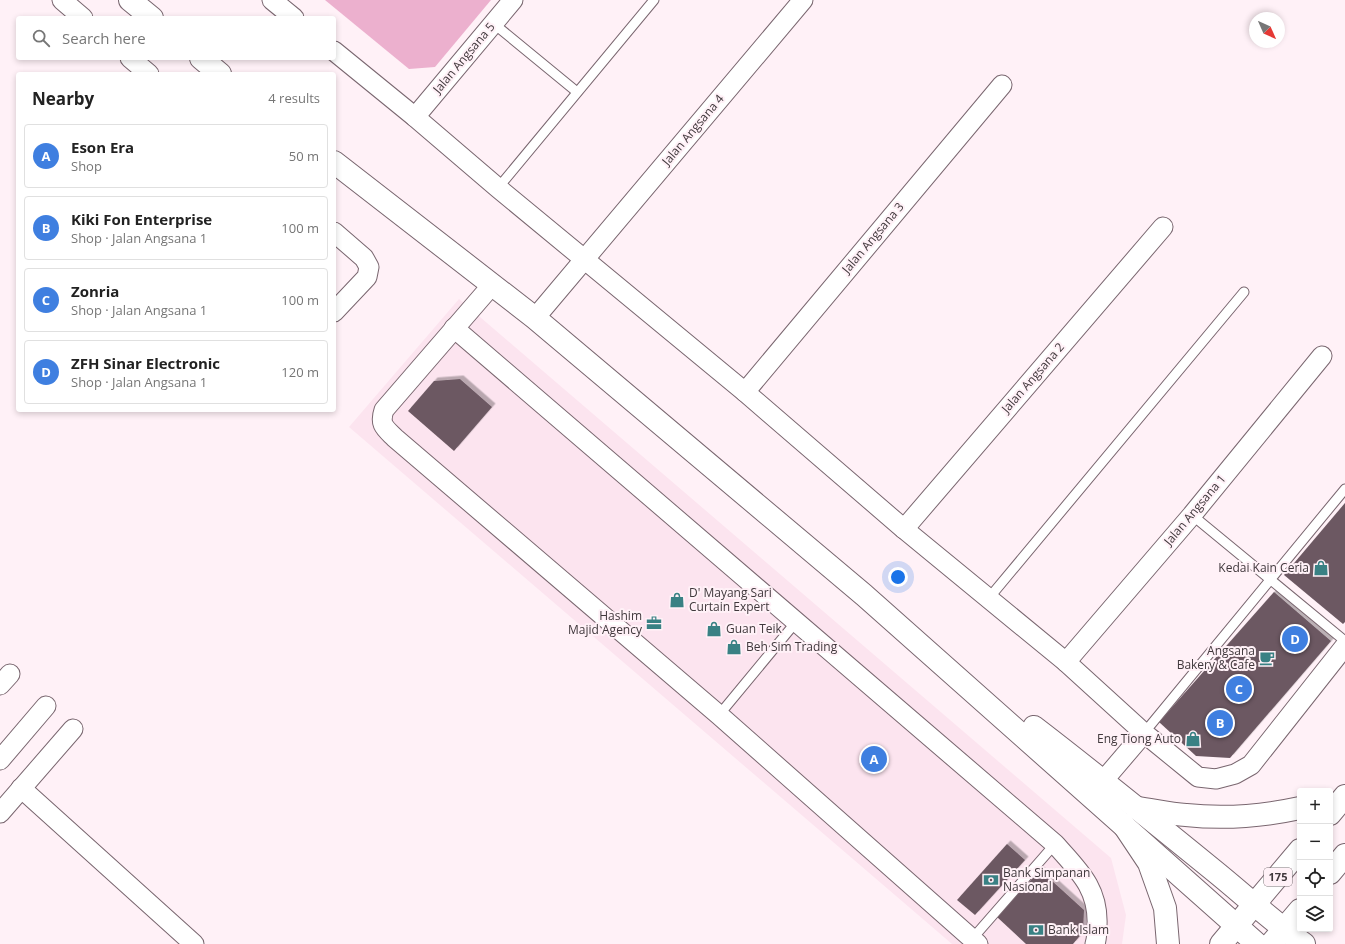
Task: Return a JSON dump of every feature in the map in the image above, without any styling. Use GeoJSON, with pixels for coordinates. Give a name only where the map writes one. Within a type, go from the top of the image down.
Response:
{"type":"FeatureCollection","features":[{"type":"Feature","properties":{"kind":"main road"},"geometry":{"type":"LineString","coordinates":[[130,0],[150,16]]}},
{"type":"Feature","properties":{"kind":"main road"},"geometry":{"type":"LineString","coordinates":[[203,60],[218,72]]}},
{"type":"Feature","properties":{"kind":"main road"},"geometry":{"type":"LineString","coordinates":[[336,164],[535,318],[864,595],[1130,816],[1255,904],[1277,937],[1304,944]]}},
{"type":"Feature","properties":{"kind":"main road"},"geometry":{"type":"LineString","coordinates":[[864,595],[1103,781],[1130,816],[1236,926],[1257,944]]}},
{"type":"Feature","properties":{"kind":"main road"},"geometry":{"type":"LineString","coordinates":[[1333,794],[1345,786]]}},
{"type":"Feature","properties":{"kind":"main road"},"geometry":{"type":"LineString","coordinates":[[1333,810],[1345,796]]}},
{"type":"Feature","properties":{"kind":"main road"},"geometry":{"type":"LineString","coordinates":[[1130,816],[1246,816],[1297,808]]}},
{"type":"Feature","properties":{"kind":"main road"},"geometry":{"type":"LineString","coordinates":[[1130,816],[1165,908],[1168,944]]}},
{"type":"Feature","properties":{"kind":"main road","name":"175"},"geometry":{"type":"LineString","coordinates":[[1221,944],[1297,854]]}},
{"type":"Feature","properties":{"kind":"main road"},"geometry":{"type":"LineString","coordinates":[[1333,869],[1345,855]]}},
{"type":"Feature","properties":{"kind":"main road"},"geometry":{"type":"LineString","coordinates":[[1277,937],[1297,914]]}},
{"type":"Feature","properties":{"kind":"street"},"geometry":{"type":"LineString","coordinates":[[62,0],[81,16]]}},
{"type":"Feature","properties":{"kind":"street"},"geometry":{"type":"LineString","coordinates":[[272,0],[292,16]]}},
{"type":"Feature","properties":{"kind":"street","name":"Jalan Angsana 5"},"geometry":{"type":"LineString","coordinates":[[415,117],[513,0]]}},
{"type":"Feature","properties":{"kind":"street","name":"Jalan Angsana 4"},"geometry":{"type":"LineString","coordinates":[[535,318],[802,0]]}},
{"type":"Feature","properties":{"kind":"street"},"geometry":{"type":"LineString","coordinates":[[336,53],[745,392],[904,529],[1066,662],[1144,733],[1198,777],[1216,779],[1235,774],[1251,765],[1345,646]]}},
{"type":"Feature","properties":{"kind":"street"},"geometry":{"type":"LineString","coordinates":[[132,60],[147,72]]}},
{"type":"Feature","properties":{"kind":"street","name":"Jalan Angsana 3"},"geometry":{"type":"LineString","coordinates":[[745,392],[1002,85]]}},
{"type":"Feature","properties":{"kind":"street","name":"Jalan Angsana 2"},"geometry":{"type":"LineString","coordinates":[[904,529],[1163,227]]}},
{"type":"Feature","properties":{"kind":"street"},"geometry":{"type":"LineString","coordinates":[[336,234],[364,258],[369,266],[367,277],[336,310]]}},
{"type":"Feature","properties":{"kind":"street"},"geometry":{"type":"LineString","coordinates":[[492,285],[384,410],[381,418],[384,427],[719,715],[975,942]]}},
{"type":"Feature","properties":{"kind":"street"},"geometry":{"type":"LineString","coordinates":[[454,328],[1055,844],[1083,875],[1094,896],[1097,918],[1095,944]]}},
{"type":"Feature","properties":{"kind":"street","name":"Jalan Angsana 1"},"geometry":{"type":"LineString","coordinates":[[1066,662],[1192,515],[1322,356]]}},
{"type":"Feature","properties":{"kind":"street"},"geometry":{"type":"LineString","coordinates":[[0,760],[46,706]]}},
{"type":"Feature","properties":{"kind":"street"},"geometry":{"type":"LineString","coordinates":[[0,813],[73,729]]}},
{"type":"Feature","properties":{"kind":"street"},"geometry":{"type":"LineString","coordinates":[[1103,781],[1144,733]]}},
{"type":"Feature","properties":{"kind":"street"},"geometry":{"type":"LineString","coordinates":[[21,788],[194,944]]}},
{"type":"Feature","properties":{"kind":"lane"},"geometry":{"type":"LineString","coordinates":[[498,188],[654,0]]}},
{"type":"Feature","properties":{"kind":"lane"},"geometry":{"type":"LineString","coordinates":[[493,23],[577,92]]}},
{"type":"Feature","properties":{"kind":"lane"},"geometry":{"type":"LineString","coordinates":[[989,598],[1244,292]]}},
{"type":"Feature","properties":{"kind":"lane"},"geometry":{"type":"LineString","coordinates":[[1144,733],[1345,489]]}},
{"type":"Feature","properties":{"kind":"lane"},"geometry":{"type":"LineString","coordinates":[[1192,515],[1345,642]]}},
{"type":"Feature","properties":{"kind":"lane"},"geometry":{"type":"LineString","coordinates":[[719,715],[796,622]]}},
{"type":"Feature","properties":{"kind":"lane"},"geometry":{"type":"LineString","coordinates":[[975,942],[1055,844]]}},
{"type":"Feature","properties":{"kind":"shaded area"},"geometry":{"type":"Polygon","coordinates":[[[325,0],[491,0],[435,67],[409,69],[325,0]]]}},
{"type":"Feature","properties":{"kind":"shaded area"},"geometry":{"type":"Polygon","coordinates":[[[459,299],[1111,858],[1126,915],[1122,944],[952,944],[349,427],[459,299]]]}},
{"type":"Feature","properties":{"kind":"building"},"geometry":{"type":"Polygon","coordinates":[[[460,379],[492,407],[454,451],[408,411],[434,381],[460,379]]]}},
{"type":"Feature","properties":{"kind":"building"},"geometry":{"type":"Polygon","coordinates":[[[1345,503],[1345,622],[1343,624],[1284,575],[1345,503]]]}},
{"type":"Feature","properties":{"kind":"building"},"geometry":{"type":"Polygon","coordinates":[[[1274,592],[1331,641],[1230,758],[1196,756],[1159,722],[1274,592]]]}},
{"type":"Feature","properties":{"kind":"building","name":"Bank Simpanan Nasional"},"geometry":{"type":"Polygon","coordinates":[[[1007,844],[1025,860],[975,915],[957,900],[1007,844]]]}},
{"type":"Feature","properties":{"kind":"building"},"geometry":{"type":"Polygon","coordinates":[[[1040,870],[1084,910],[1083,932],[1073,944],[1026,944],[997,917],[1040,870]]]}},
{"type":"Feature","properties":{"kind":"place","name":"Kedai Kain Ceria"},"geometry":{"type":"Point","coordinates":[1321,568]}},
{"type":"Feature","properties":{"kind":"place","name":"D' Mayang Sari Curtain Expert"},"geometry":{"type":"Point","coordinates":[677,600]}},
{"type":"Feature","properties":{"kind":"place","name":"Hashim Majid Agency"},"geometry":{"type":"Point","coordinates":[654,623]}},
{"type":"Feature","properties":{"kind":"place","name":"Guan Teik"},"geometry":{"type":"Point","coordinates":[714,629]}},
{"type":"Feature","properties":{"kind":"place","name":"ZFH Sinar Electronic"},"geometry":{"type":"Point","coordinates":[1295,639]}},
{"type":"Feature","properties":{"kind":"place","name":"Beh Sim Trading"},"geometry":{"type":"Point","coordinates":[734,647]}},
{"type":"Feature","properties":{"kind":"place","name":"Angsana Bakery & Cafe"},"geometry":{"type":"Point","coordinates":[1267,658]}},
{"type":"Feature","properties":{"kind":"place","name":"Zonria"},"geometry":{"type":"Point","coordinates":[1239,689]}},
{"type":"Feature","properties":{"kind":"place","name":"Kiki Fon Enterprise"},"geometry":{"type":"Point","coordinates":[1220,723]}},
{"type":"Feature","properties":{"kind":"place","name":"Eng Tiong Auto"},"geometry":{"type":"Point","coordinates":[1193,739]}},
{"type":"Feature","properties":{"kind":"place","name":"Eson Era"},"geometry":{"type":"Point","coordinates":[874,759]}},
{"type":"Feature","properties":{"kind":"place","name":"Bank Simpanan Nasional"},"geometry":{"type":"Point","coordinates":[991,880]}},
{"type":"Feature","properties":{"kind":"place","name":"Bank Islam"},"geometry":{"type":"Point","coordinates":[1036,930]}}]}
